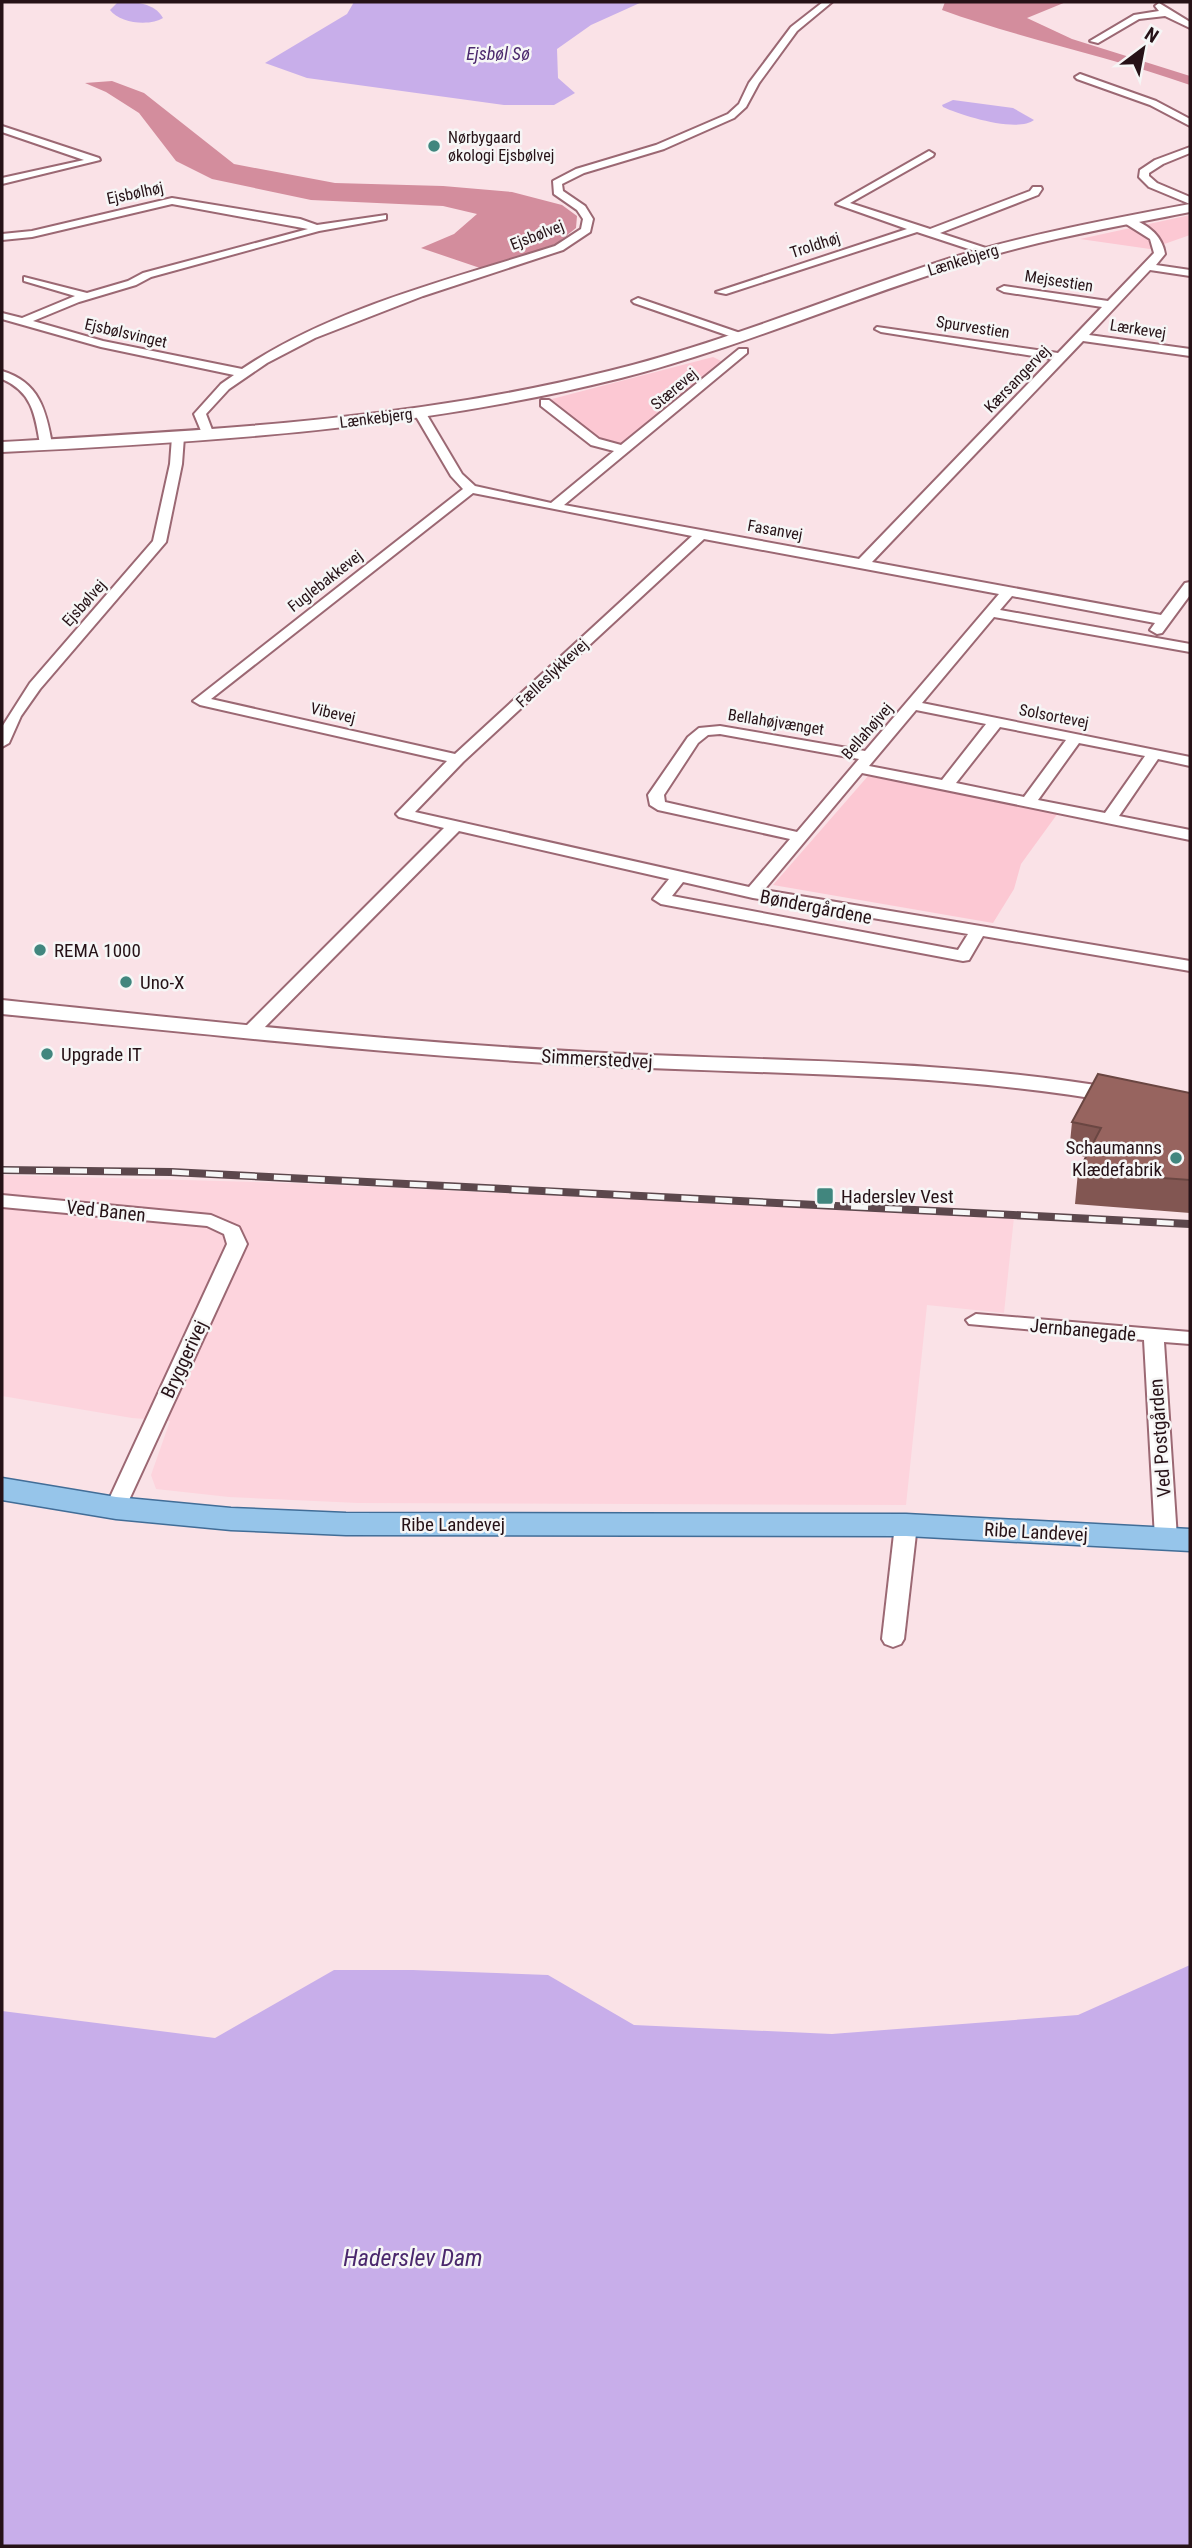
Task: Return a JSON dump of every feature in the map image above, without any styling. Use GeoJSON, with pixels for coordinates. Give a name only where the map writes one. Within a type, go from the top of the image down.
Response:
{"type":"FeatureCollection","features":[{"type":"Feature","properties":{"kind":"main road","name":"Ribe Landevej"},"geometry":{"type":"LineString","coordinates":[[2,1489],[116,1507],[231,1519],[346,1524],[906,1525],[1182,1539]]}},
{"type":"Feature","properties":{"kind":"street","name":"Ejsbølvej"},"geometry":{"type":"LineString","coordinates":[[208,435],[200,414],[209,400],[244,373],[302,340],[362,314],[559,248],[575,239],[586,230],[588,219],[580,208],[558,192],[557,183],[580,171],[660,147],[731,116],[743,105],[754,83],[794,29],[828,2]]}},
{"type":"Feature","properties":{"kind":"street"},"geometry":{"type":"LineString","coordinates":[[1158,2],[1166,13],[1190,25]]}},
{"type":"Feature","properties":{"kind":"street"},"geometry":{"type":"LineString","coordinates":[[1095,41],[1137,17],[1166,13]]}},
{"type":"Feature","properties":{"kind":"street"},"geometry":{"type":"LineString","coordinates":[[1080,77],[1153,103],[1190,123]]}},
{"type":"Feature","properties":{"kind":"street"},"geometry":{"type":"LineString","coordinates":[[2,129],[95,160],[2,181]]}},
{"type":"Feature","properties":{"kind":"street"},"geometry":{"type":"LineString","coordinates":[[1190,150],[1150,166],[1144,172],[1144,177],[1153,185],[1190,201]]}},
{"type":"Feature","properties":{"kind":"street","name":"Troldhøj"},"geometry":{"type":"LineString","coordinates":[[929,153],[841,204],[988,252]]}},
{"type":"Feature","properties":{"kind":"street"},"geometry":{"type":"LineString","coordinates":[[930,233],[1034,193],[1037,189]]}},
{"type":"Feature","properties":{"kind":"street","name":"Ejsbølhøj"},"geometry":{"type":"LineString","coordinates":[[2,237],[32,234],[172,201],[300,222],[316,228]]}},
{"type":"Feature","properties":{"kind":"street","name":"Lænkebjerg"},"geometry":{"type":"LineString","coordinates":[[2,447],[208,435],[420,413],[535,393],[743,344],[916,274],[988,252],[1190,208]]}},
{"type":"Feature","properties":{"kind":"street","name":"Ejsbølhøj"},"geometry":{"type":"LineString","coordinates":[[22,322],[147,275],[310,232],[316,228],[382,217]]}},
{"type":"Feature","properties":{"kind":"street"},"geometry":{"type":"LineString","coordinates":[[1127,220],[1149,232],[1160,243],[1160,254],[1150,267],[1190,273]]}},
{"type":"Feature","properties":{"kind":"street","name":"Troldhøj"},"geometry":{"type":"LineString","coordinates":[[722,292],[917,229]]}},
{"type":"Feature","properties":{"kind":"street","name":"Kærsangervej"},"geometry":{"type":"LineString","coordinates":[[862,564],[1109,305],[1150,267]]}},
{"type":"Feature","properties":{"kind":"street"},"geometry":{"type":"LineString","coordinates":[[28,279],[90,297]]}},
{"type":"Feature","properties":{"kind":"street","name":"Mejsestien"},"geometry":{"type":"LineString","coordinates":[[1004,289],[1109,305]]}},
{"type":"Feature","properties":{"kind":"street"},"geometry":{"type":"LineString","coordinates":[[638,301],[743,344]]}},
{"type":"Feature","properties":{"kind":"street","name":"Ejsbølsvinget"},"geometry":{"type":"LineString","coordinates":[[2,316],[101,344],[244,373]]}},
{"type":"Feature","properties":{"kind":"street","name":"Spurvestien"},"geometry":{"type":"LineString","coordinates":[[881,329],[1060,357]]}},
{"type":"Feature","properties":{"kind":"street","name":"Lærkevej"},"geometry":{"type":"LineString","coordinates":[[1081,337],[1190,354]]}},
{"type":"Feature","properties":{"kind":"street","name":"Stærevej"},"geometry":{"type":"LineString","coordinates":[[554,507],[624,450],[743,344]]}},
{"type":"Feature","properties":{"kind":"street"},"geometry":{"type":"LineString","coordinates":[[2,375],[27,387],[38,401],[46,444]]}},
{"type":"Feature","properties":{"kind":"street"},"geometry":{"type":"LineString","coordinates":[[545,403],[594,442],[624,450]]}},
{"type":"Feature","properties":{"kind":"street"},"geometry":{"type":"LineString","coordinates":[[420,413],[457,476],[471,489]]}},
{"type":"Feature","properties":{"kind":"street","name":"Ejsbølvej"},"geometry":{"type":"LineString","coordinates":[[2,743],[15,716],[35,686],[159,542],[176,464],[178,437]]}},
{"type":"Feature","properties":{"kind":"street","name":"Fasanvej"},"geometry":{"type":"LineString","coordinates":[[471,489],[554,507],[1164,620]]}},
{"type":"Feature","properties":{"kind":"street","name":"Fuglebakkevej"},"geometry":{"type":"LineString","coordinates":[[200,701],[471,489]]}},
{"type":"Feature","properties":{"kind":"street","name":"Fælleslykkevej"},"geometry":{"type":"LineString","coordinates":[[404,814],[458,760],[702,534]]}},
{"type":"Feature","properties":{"kind":"street"},"geometry":{"type":"LineString","coordinates":[[1150,641],[1190,586]]}},
{"type":"Feature","properties":{"kind":"street","name":"Bellahøjvej"},"geometry":{"type":"LineString","coordinates":[[752,893],[1008,592]]}},
{"type":"Feature","properties":{"kind":"street"},"geometry":{"type":"LineString","coordinates":[[991,612],[1190,648]]}},
{"type":"Feature","properties":{"kind":"street","name":"Vibevej"},"geometry":{"type":"LineString","coordinates":[[200,701],[458,760]]}},
{"type":"Feature","properties":{"kind":"street","name":"Solsortevej"},"geometry":{"type":"LineString","coordinates":[[912,705],[1190,761]]}},
{"type":"Feature","properties":{"kind":"street"},"geometry":{"type":"LineString","coordinates":[[946,786],[996,722]]}},
{"type":"Feature","properties":{"kind":"street","name":"Bellahøjvænget"},"geometry":{"type":"LineString","coordinates":[[800,838],[658,805],[656,795],[693,740],[704,731],[720,730],[863,762]]}},
{"type":"Feature","properties":{"kind":"street"},"geometry":{"type":"LineString","coordinates":[[1028,802],[1075,738]]}},
{"type":"Feature","properties":{"kind":"street"},"geometry":{"type":"LineString","coordinates":[[1109,819],[1154,754]]}},
{"type":"Feature","properties":{"kind":"street"},"geometry":{"type":"LineString","coordinates":[[863,762],[946,786],[1190,835]]}},
{"type":"Feature","properties":{"kind":"street","name":"Bøndergårdene"},"geometry":{"type":"LineString","coordinates":[[404,814],[752,893],[1190,966]]}},
{"type":"Feature","properties":{"kind":"street"},"geometry":{"type":"LineString","coordinates":[[251,1031],[454,827]]}},
{"type":"Feature","properties":{"kind":"street","name":"Bøndergårdene"},"geometry":{"type":"LineString","coordinates":[[678,878],[661,899],[963,956],[976,932]]}},
{"type":"Feature","properties":{"kind":"street","name":"Simmerstedvej"},"geometry":{"type":"LineString","coordinates":[[2,1007],[491,1053],[610,1060],[933,1070],[1020,1079],[1137,1100]]}},
{"type":"Feature","properties":{"kind":"street","name":"Ved Banen"},"geometry":{"type":"LineString","coordinates":[[2,1201],[211,1221]]}},
{"type":"Feature","properties":{"kind":"street","name":"Bryggerivej"},"geometry":{"type":"LineString","coordinates":[[116,1507],[237,1244],[232,1231],[211,1221]]}},
{"type":"Feature","properties":{"kind":"street","name":"Jernbanegade"},"geometry":{"type":"LineString","coordinates":[[976,1320],[1190,1338]]}},
{"type":"Feature","properties":{"kind":"street","name":"Ved Postgården"},"geometry":{"type":"LineString","coordinates":[[1154,1337],[1182,1539]]}},
{"type":"Feature","properties":{"kind":"street"},"geometry":{"type":"LineString","coordinates":[[893,1639],[906,1525]]}},
{"type":"Feature","properties":{"kind":"shaded area"},"geometry":{"type":"Polygon","coordinates":[[[945,2],[1066,2],[1027,18],[1072,39],[1190,76],[1190,85],[973,21],[942,10],[945,2]]]}},
{"type":"Feature","properties":{"kind":"shaded area"},"geometry":{"type":"Polygon","coordinates":[[[112,81],[144,93],[234,164],[335,183],[443,186],[512,192],[562,205],[577,216],[576,228],[556,244],[483,269],[421,248],[454,234],[477,214],[443,206],[311,200],[212,179],[176,161],[139,113],[106,92],[85,83],[112,81]]]}},
{"type":"Feature","properties":{"kind":"shaded area"},"geometry":{"type":"Polygon","coordinates":[[[1190,215],[1190,235],[1150,249],[1080,239],[1190,215]]]}},
{"type":"Feature","properties":{"kind":"shaded area"},"geometry":{"type":"Polygon","coordinates":[[[713,357],[723,362],[624,444],[600,440],[548,400],[713,357]]]}},
{"type":"Feature","properties":{"kind":"shaded area"},"geometry":{"type":"Polygon","coordinates":[[[868,776],[1058,813],[1021,864],[1014,889],[993,923],[773,885],[868,776]]]}},
{"type":"Feature","properties":{"kind":"shaded area"},"geometry":{"type":"Polygon","coordinates":[[[2,1175],[289,1183],[1014,1217],[1004,1313],[927,1305],[906,1505],[358,1503],[229,1497],[156,1489],[151,1475],[170,1421],[132,1418],[2,1396],[2,1207],[122,1217],[127,1207],[2,1195],[2,1175]]]}},
{"type":"Feature","properties":{"kind":"water"},"geometry":{"type":"Polygon","coordinates":[[[118,2],[149,6],[163,18],[144,23],[128,21],[110,10],[118,2]]]}},
{"type":"Feature","properties":{"kind":"water","name":"Ejsbøl Sø"},"geometry":{"type":"Polygon","coordinates":[[[354,2],[642,2],[591,25],[557,49],[558,78],[575,93],[554,105],[504,105],[307,78],[265,63],[347,14],[354,2]]]}},
{"type":"Feature","properties":{"kind":"water"},"geometry":{"type":"Polygon","coordinates":[[[953,100],[1013,108],[1034,120],[1026,124],[1003,124],[963,115],[943,107],[942,105],[953,100]]]}},
{"type":"Feature","properties":{"kind":"water","name":"Haderslev Dam"},"geometry":{"type":"Polygon","coordinates":[[[1190,1965],[1190,2546],[2,2546],[2,2011],[215,2038],[334,1970],[413,1970],[548,1975],[634,2025],[832,2034],[1078,2015],[1190,1965]]]}},
{"type":"Feature","properties":{"kind":"building"},"geometry":{"type":"Polygon","coordinates":[[[1098,1074],[1190,1093],[1190,1180],[1078,1172],[1101,1128],[1072,1122],[1098,1074]]]}},
{"type":"Feature","properties":{"kind":"railway"},"geometry":{"type":"LineString","coordinates":[[2,1170],[171,1172],[1190,1224]]}},
{"type":"Feature","properties":{"kind":"place","name":"Nørbygaard økologi Ejsbølvej"},"geometry":{"type":"Point","coordinates":[434,146]}},
{"type":"Feature","properties":{"kind":"place","name":"REMA 1000"},"geometry":{"type":"Point","coordinates":[40,950]}},
{"type":"Feature","properties":{"kind":"place","name":"Uno-X"},"geometry":{"type":"Point","coordinates":[126,982]}},
{"type":"Feature","properties":{"kind":"place","name":"Upgrade IT"},"geometry":{"type":"Point","coordinates":[47,1054]}},
{"type":"Feature","properties":{"kind":"place","name":"Schaumanns Klædefabrik"},"geometry":{"type":"Point","coordinates":[1176,1158]}},
{"type":"Feature","properties":{"kind":"place","name":"Haderslev Vest"},"geometry":{"type":"Point","coordinates":[825,1196]}}]}
